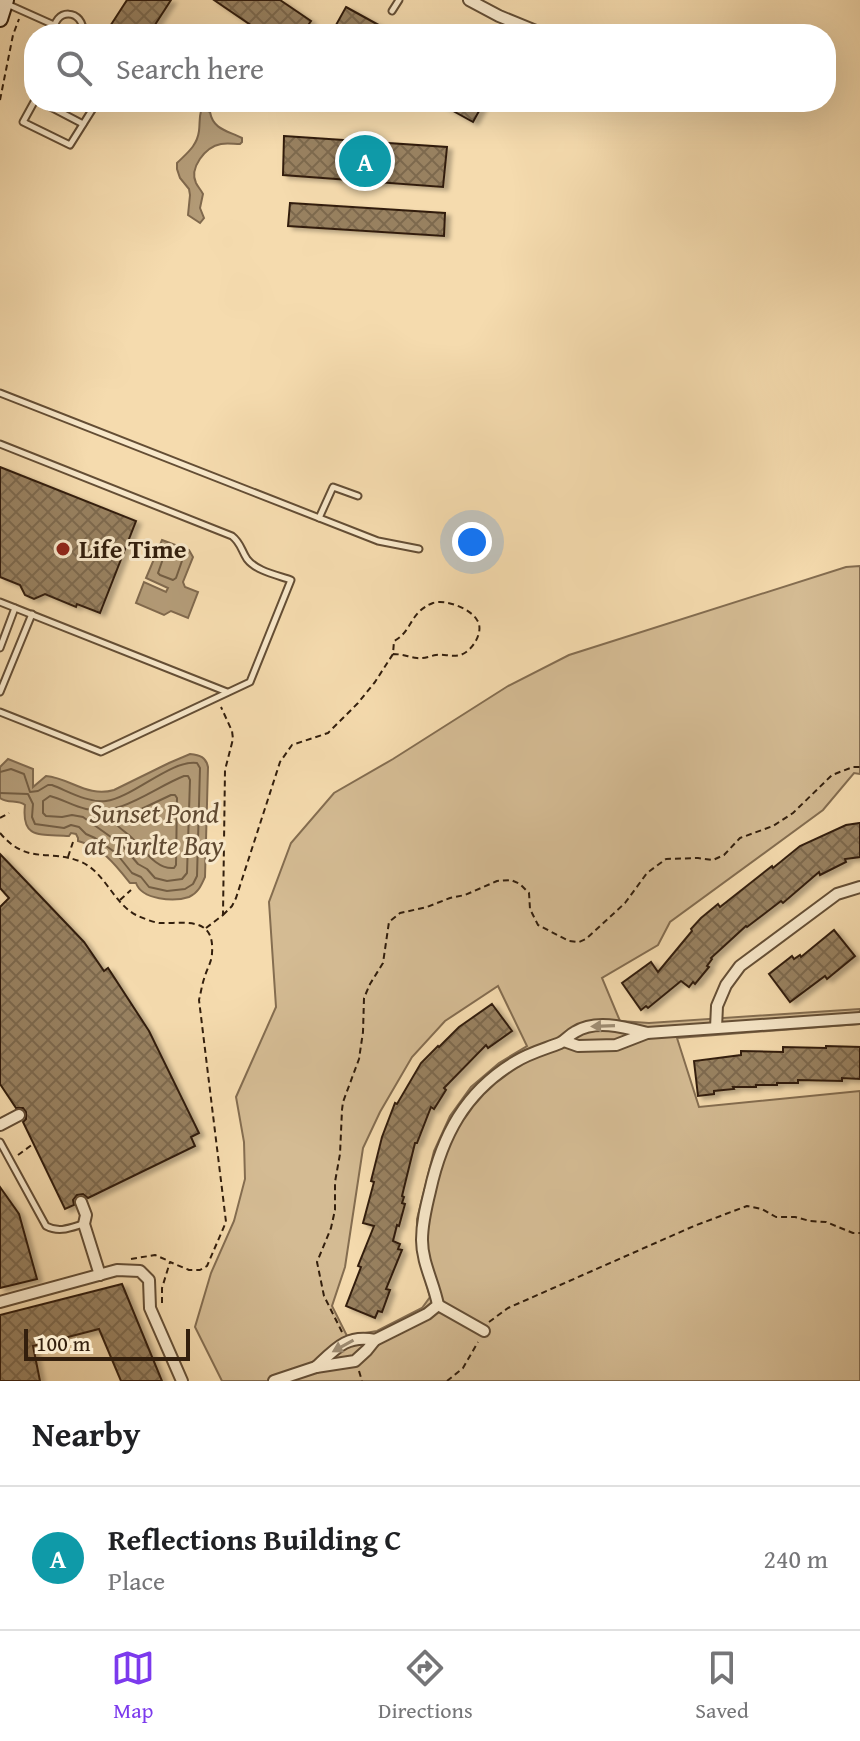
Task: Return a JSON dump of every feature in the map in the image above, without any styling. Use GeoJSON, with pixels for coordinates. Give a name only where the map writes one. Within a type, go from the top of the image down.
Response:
{"type":"FeatureCollection","features":[{"type":"Feature","properties":{"kind":"main road"},"geometry":{"type":"LineString","coordinates":[[0,19],[5,2]]}},
{"type":"Feature","properties":{"kind":"street"},"geometry":{"type":"LineString","coordinates":[[469,0],[519,24]]}},
{"type":"Feature","properties":{"kind":"street"},"geometry":{"type":"LineString","coordinates":[[716,1028],[717,1006],[726,985],[740,966],[837,894],[860,887]]}},
{"type":"Feature","properties":{"kind":"street"},"geometry":{"type":"LineString","coordinates":[[564,1041],[578,1046],[616,1045],[647,1033],[860,1018]]}},
{"type":"Feature","properties":{"kind":"street"},"geometry":{"type":"LineString","coordinates":[[484,1331],[438,1305],[424,1259],[423,1223],[433,1174],[457,1116],[491,1079],[515,1062],[564,1041],[588,1026],[616,1025],[647,1033]]}},
{"type":"Feature","properties":{"kind":"street"},"geometry":{"type":"LineString","coordinates":[[0,1125],[19,1115]]}},
{"type":"Feature","properties":{"kind":"street"},"geometry":{"type":"LineString","coordinates":[[81,1202],[86,1215],[84,1224],[100,1275]]}},
{"type":"Feature","properties":{"kind":"street"},"geometry":{"type":"LineString","coordinates":[[0,1302],[117,1270],[134,1269],[146,1274],[150,1308],[182,1381]]}},
{"type":"Feature","properties":{"kind":"street"},"geometry":{"type":"LineString","coordinates":[[274,1381],[316,1367],[355,1361],[375,1340],[427,1314],[438,1305]]}},
{"type":"Feature","properties":{"kind":"street"},"geometry":{"type":"LineString","coordinates":[[316,1367],[335,1348],[348,1341],[375,1340]]}},
{"type":"Feature","properties":{"kind":"lane"},"geometry":{"type":"LineString","coordinates":[[392,11],[399,0]]}},
{"type":"Feature","properties":{"kind":"lane"},"geometry":{"type":"LineString","coordinates":[[5,2],[52,24]]}},
{"type":"Feature","properties":{"kind":"lane"},"geometry":{"type":"LineString","coordinates":[[54,24],[64,15],[74,15],[82,24]]}},
{"type":"Feature","properties":{"kind":"lane"},"geometry":{"type":"LineString","coordinates":[[28,112],[23,122],[70,145],[91,112]]}},
{"type":"Feature","properties":{"kind":"lane"},"geometry":{"type":"LineString","coordinates":[[60,112],[83,124]]}},
{"type":"Feature","properties":{"kind":"lane"},"geometry":{"type":"LineString","coordinates":[[0,393],[378,541],[419,549]]}},
{"type":"Feature","properties":{"kind":"lane"},"geometry":{"type":"LineString","coordinates":[[0,444],[232,536],[254,566],[291,580],[250,682],[101,752],[0,712]]}},
{"type":"Feature","properties":{"kind":"lane"},"geometry":{"type":"LineString","coordinates":[[319,518],[333,487],[358,496]]}},
{"type":"Feature","properties":{"kind":"lane"},"geometry":{"type":"LineString","coordinates":[[0,602],[227,692]]}},
{"type":"Feature","properties":{"kind":"lane"},"geometry":{"type":"LineString","coordinates":[[0,648],[15,608]]}},
{"type":"Feature","properties":{"kind":"lane"},"geometry":{"type":"LineString","coordinates":[[0,692],[32,614]]}},
{"type":"Feature","properties":{"kind":"lane"},"geometry":{"type":"LineString","coordinates":[[0,1142],[46,1226],[63,1230],[84,1224]]}},
{"type":"Feature","properties":{"kind":"path"},"geometry":{"type":"LineString","coordinates":[[0,100],[18,23]]}},
{"type":"Feature","properties":{"kind":"path"},"geometry":{"type":"LineString","coordinates":[[205,929],[232,906],[236,898],[283,756],[292,745],[332,729],[365,695],[393,654],[394,641],[402,636],[416,613],[438,601],[461,608],[477,619],[478,633],[465,653],[417,658],[393,654]]}},
{"type":"Feature","properties":{"kind":"path"},"geometry":{"type":"LineString","coordinates":[[217,697],[233,739],[225,770],[223,915]]}},
{"type":"Feature","properties":{"kind":"path"},"geometry":{"type":"LineString","coordinates":[[348,1341],[324,1296],[317,1262],[335,1210],[343,1102],[359,1059],[364,998],[383,963],[386,928],[391,918],[409,909],[465,895],[497,881],[511,880],[529,893],[530,909],[538,925],[569,941],[579,942],[621,908],[647,873],[666,859],[713,860],[724,855],[740,838],[773,826],[793,813],[832,775],[860,767]]}},
{"type":"Feature","properties":{"kind":"path"},"geometry":{"type":"LineString","coordinates":[[0,818],[9,813]]}},
{"type":"Feature","properties":{"kind":"path"},"geometry":{"type":"LineString","coordinates":[[0,833],[8,843],[22,851],[79,861],[102,878],[119,901],[136,915],[156,923],[192,922],[205,929],[212,942],[212,957],[199,1000],[226,1222],[207,1266],[200,1270],[189,1270],[155,1255],[131,1259]]}},
{"type":"Feature","properties":{"kind":"path"},"geometry":{"type":"LineString","coordinates":[[68,858],[73,842]]}},
{"type":"Feature","properties":{"kind":"path"},"geometry":{"type":"LineString","coordinates":[[119,901],[131,890]]}},
{"type":"Feature","properties":{"kind":"path"},"geometry":{"type":"LineString","coordinates":[[447,1381],[463,1368],[490,1321],[508,1308],[694,1226],[747,1206],[762,1209],[776,1217],[826,1222],[860,1233]]}},
{"type":"Feature","properties":{"kind":"path"},"geometry":{"type":"LineString","coordinates":[[165,1316],[162,1288],[170,1262]]}},
{"type":"Feature","properties":{"kind":"path"},"geometry":{"type":"LineString","coordinates":[[355,1361],[362,1381]]}},
{"type":"Feature","properties":{"kind":"shaded area"},"geometry":{"type":"Polygon","coordinates":[[[860,566],[860,774],[854,773],[823,810],[670,922],[658,945],[602,978],[620,1021],[649,1023],[860,1009],[860,1024],[677,1038],[699,1107],[860,1091],[860,1381],[222,1381],[195,1327],[211,1273],[234,1221],[245,1179],[244,1142],[236,1097],[276,1007],[269,902],[291,843],[334,793],[508,686],[569,655],[846,567],[860,566]],[[498,986],[445,1021],[412,1057],[363,1148],[345,1267],[332,1306],[347,1336],[377,1331],[422,1308],[430,1297],[417,1250],[417,1219],[434,1151],[450,1116],[471,1087],[499,1063],[527,1046],[498,986]]]}},
{"type":"Feature","properties":{"kind":"water"},"geometry":{"type":"Polygon","coordinates":[[[201,112],[210,112],[214,123],[242,138],[240,144],[223,144],[209,149],[197,165],[194,177],[203,194],[200,208],[204,218],[200,223],[188,215],[189,189],[177,169],[177,163],[191,149],[199,131],[201,112]]]}},
{"type":"Feature","properties":{"kind":"water"},"geometry":{"type":"Polygon","coordinates":[[[162,540],[189,550],[193,557],[183,582],[185,587],[198,592],[188,618],[171,611],[164,615],[136,603],[144,582],[166,592],[168,588],[146,578],[162,540]]]}},
{"type":"Feature","properties":{"kind":"water","name":"Sunset Pond at Turlte Bay"},"geometry":{"type":"Polygon","coordinates":[[[190,754],[202,757],[208,767],[205,877],[195,893],[183,899],[159,898],[145,893],[136,883],[130,883],[101,852],[78,841],[76,834],[35,833],[26,824],[25,805],[0,798],[0,767],[8,759],[33,769],[33,787],[46,776],[87,790],[105,792],[190,754]]]}},
{"type":"Feature","properties":{"kind":"building"},"geometry":{"type":"Polygon","coordinates":[[[127,0],[171,0],[155,24],[111,24],[127,0]]]}},
{"type":"Feature","properties":{"kind":"building"},"geometry":{"type":"Polygon","coordinates":[[[214,0],[280,0],[311,21],[309,24],[249,24],[214,0]]]}},
{"type":"Feature","properties":{"kind":"building"},"geometry":{"type":"Polygon","coordinates":[[[346,7],[377,24],[337,24],[346,7]]]}},
{"type":"Feature","properties":{"kind":"building"},"geometry":{"type":"Polygon","coordinates":[[[455,112],[478,112],[473,122],[455,112]]]}},
{"type":"Feature","properties":{"kind":"building"},"geometry":{"type":"Polygon","coordinates":[[[284,136],[447,147],[443,187],[283,175],[284,136]]]}},
{"type":"Feature","properties":{"kind":"building"},"geometry":{"type":"Polygon","coordinates":[[[290,203],[445,213],[444,236],[288,226],[290,203]]]}},
{"type":"Feature","properties":{"kind":"building","name":"Life Time"},"geometry":{"type":"Polygon","coordinates":[[[0,467],[136,521],[100,613],[45,594],[34,599],[25,595],[20,585],[0,577],[0,467]]]}},
{"type":"Feature","properties":{"kind":"building"},"geometry":{"type":"Polygon","coordinates":[[[860,823],[860,857],[845,859],[846,862],[820,875],[819,872],[783,903],[781,901],[746,926],[711,958],[709,967],[695,984],[693,982],[689,987],[681,981],[648,1008],[646,1006],[641,1010],[622,983],[651,962],[658,972],[701,918],[800,846],[846,825],[860,823]]]}},
{"type":"Feature","properties":{"kind":"building"},"geometry":{"type":"Polygon","coordinates":[[[0,854],[84,942],[104,971],[108,968],[149,1031],[199,1133],[191,1137],[195,1146],[88,1198],[83,1194],[77,1195],[74,1205],[65,1209],[23,1122],[26,1112],[23,1108],[16,1108],[0,1084],[0,907],[9,898],[0,888],[0,854]]]}},
{"type":"Feature","properties":{"kind":"building"},"geometry":{"type":"Polygon","coordinates":[[[834,930],[855,956],[827,979],[825,976],[790,1002],[769,974],[792,956],[794,959],[801,957],[834,930]]]}},
{"type":"Feature","properties":{"kind":"building"},"geometry":{"type":"Polygon","coordinates":[[[492,1004],[512,1031],[488,1048],[486,1045],[444,1088],[446,1090],[434,1109],[431,1107],[415,1143],[402,1196],[402,1203],[405,1204],[393,1241],[400,1244],[398,1249],[402,1250],[386,1289],[390,1290],[382,1312],[378,1311],[375,1318],[346,1306],[374,1226],[363,1223],[382,1137],[395,1103],[421,1063],[459,1027],[492,1004]]]}},
{"type":"Feature","properties":{"kind":"building"},"geometry":{"type":"Polygon","coordinates":[[[783,1047],[860,1047],[860,1079],[798,1080],[798,1083],[733,1087],[698,1096],[694,1061],[741,1055],[741,1051],[783,1052],[783,1047]]]}},
{"type":"Feature","properties":{"kind":"building"},"geometry":{"type":"Polygon","coordinates":[[[0,1187],[19,1214],[37,1279],[0,1288],[0,1187]]]}},
{"type":"Feature","properties":{"kind":"building"},"geometry":{"type":"Polygon","coordinates":[[[122,1284],[162,1381],[121,1381],[99,1329],[33,1346],[40,1381],[0,1381],[0,1315],[122,1284]]]}},
{"type":"Feature","properties":{"kind":"place","name":"Reflections Building C"},"geometry":{"type":"Point","coordinates":[365,161]}},
{"type":"Feature","properties":{"kind":"place","name":"Life Time"},"geometry":{"type":"Point","coordinates":[63,549]}}]}
